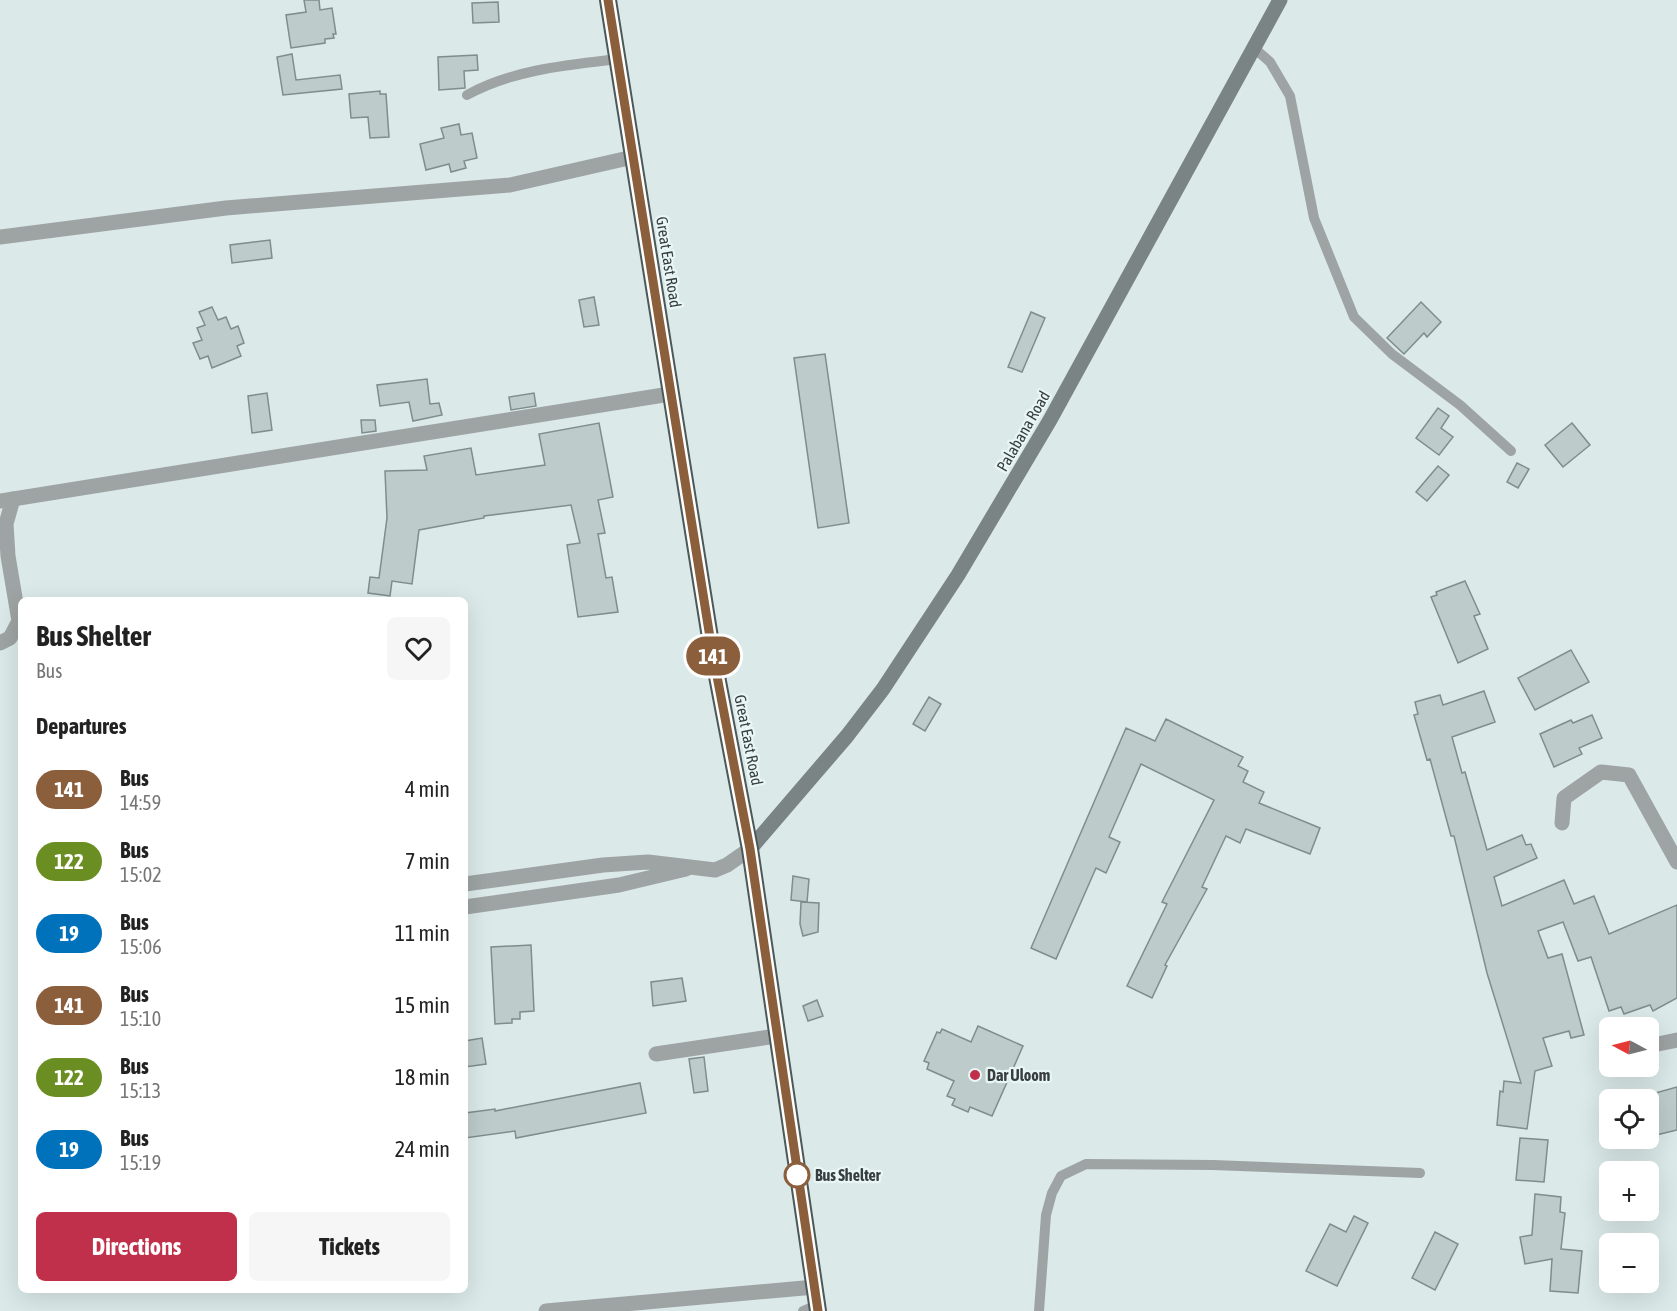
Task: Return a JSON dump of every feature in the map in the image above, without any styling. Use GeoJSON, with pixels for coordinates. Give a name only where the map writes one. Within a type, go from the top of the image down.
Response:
{"type":"FeatureCollection","features":[{"type":"Feature","properties":{"kind":"highway","name":"Great East Road"},"geometry":{"type":"LineString","coordinates":[[608,0],[712,650],[750,849],[813,1303]]}},
{"type":"Feature","properties":{"kind":"street","name":"Palabana Road"},"geometry":{"type":"LineString","coordinates":[[750,849],[871,705],[958,575],[1050,420],[1280,0]]}},
{"type":"Feature","properties":{"kind":"street"},"geometry":{"type":"LineString","coordinates":[[0,237],[236,207],[510,184],[633,157]]}},
{"type":"Feature","properties":{"kind":"street"},"geometry":{"type":"LineString","coordinates":[[18,615],[8,556],[6,500],[670,394]]}},
{"type":"Feature","properties":{"kind":"street"},"geometry":{"type":"LineString","coordinates":[[0,643],[10,638],[18,623]]}},
{"type":"Feature","properties":{"kind":"street"},"geometry":{"type":"LineString","coordinates":[[1562,823],[1564,798],[1581,784],[1600,772],[1629,775],[1677,862]]}},
{"type":"Feature","properties":{"kind":"street"},"geometry":{"type":"LineString","coordinates":[[468,884],[603,864],[648,862],[714,870],[727,865],[750,849]]}},
{"type":"Feature","properties":{"kind":"street"},"geometry":{"type":"LineString","coordinates":[[468,907],[619,885],[689,868]]}},
{"type":"Feature","properties":{"kind":"street"},"geometry":{"type":"LineString","coordinates":[[656,1054],[776,1036]]}},
{"type":"Feature","properties":{"kind":"street"},"geometry":{"type":"LineString","coordinates":[[1659,1044],[1677,1040]]}},
{"type":"Feature","properties":{"kind":"street"},"geometry":{"type":"LineString","coordinates":[[546,1311],[813,1303]]}},
{"type":"Feature","properties":{"kind":"lane"},"geometry":{"type":"LineString","coordinates":[[1254,48],[1270,62],[1290,96],[1314,218],[1330,265],[1354,317],[1392,354],[1460,405],[1511,451]]}},
{"type":"Feature","properties":{"kind":"lane"},"geometry":{"type":"LineString","coordinates":[[467,95],[488,84],[531,72],[618,59]]}},
{"type":"Feature","properties":{"kind":"lane"},"geometry":{"type":"LineString","coordinates":[[1039,1311],[1046,1215],[1052,1192],[1061,1176],[1086,1164],[1213,1165],[1420,1173]]}},
{"type":"Feature","properties":{"kind":"building"},"geometry":{"type":"Polygon","coordinates":[[[304,0],[319,0],[320,10],[332,8],[336,34],[333,34],[334,38],[325,39],[325,43],[291,48],[286,15],[306,12],[304,0]]]}},
{"type":"Feature","properties":{"kind":"building"},"geometry":{"type":"Polygon","coordinates":[[[498,2],[499,22],[473,23],[472,3],[498,2]]]}},
{"type":"Feature","properties":{"kind":"building"},"geometry":{"type":"Polygon","coordinates":[[[292,54],[296,80],[340,75],[342,89],[283,95],[277,57],[292,54]]]}},
{"type":"Feature","properties":{"kind":"building"},"geometry":{"type":"Polygon","coordinates":[[[477,55],[478,70],[464,71],[465,88],[439,90],[438,57],[477,55]]]}},
{"type":"Feature","properties":{"kind":"building"},"geometry":{"type":"Polygon","coordinates":[[[380,91],[380,94],[386,94],[389,137],[370,138],[368,117],[351,118],[349,94],[380,91]]]}},
{"type":"Feature","properties":{"kind":"building"},"geometry":{"type":"Polygon","coordinates":[[[459,124],[461,135],[472,133],[477,158],[464,161],[466,168],[451,172],[449,164],[426,170],[420,144],[444,138],[441,128],[459,124]]]}},
{"type":"Feature","properties":{"kind":"building"},"geometry":{"type":"Polygon","coordinates":[[[270,240],[272,258],[232,263],[230,245],[270,240]]]}},
{"type":"Feature","properties":{"kind":"building"},"geometry":{"type":"Polygon","coordinates":[[[594,297],[599,325],[584,327],[579,300],[594,297]]]}},
{"type":"Feature","properties":{"kind":"building"},"geometry":{"type":"Polygon","coordinates":[[[1421,302],[1441,322],[1427,337],[1424,333],[1404,354],[1387,338],[1421,302]]]}},
{"type":"Feature","properties":{"kind":"building"},"geometry":{"type":"Polygon","coordinates":[[[212,307],[218,320],[226,317],[231,329],[238,326],[244,343],[237,346],[241,356],[212,368],[208,356],[200,359],[193,343],[202,340],[197,328],[205,325],[199,312],[212,307]]]}},
{"type":"Feature","properties":{"kind":"building"},"geometry":{"type":"Polygon","coordinates":[[[1031,312],[1045,318],[1022,372],[1008,367],[1031,312]]]}},
{"type":"Feature","properties":{"kind":"building"},"geometry":{"type":"Polygon","coordinates":[[[825,354],[849,523],[818,528],[794,358],[825,354]]]}},
{"type":"Feature","properties":{"kind":"building"},"geometry":{"type":"Polygon","coordinates":[[[427,379],[430,404],[439,403],[442,415],[413,421],[409,402],[380,406],[377,385],[427,379]]]}},
{"type":"Feature","properties":{"kind":"building"},"geometry":{"type":"Polygon","coordinates":[[[267,393],[272,430],[252,433],[248,396],[267,393]]]}},
{"type":"Feature","properties":{"kind":"building"},"geometry":{"type":"Polygon","coordinates":[[[534,393],[536,406],[511,410],[509,397],[534,393]]]}},
{"type":"Feature","properties":{"kind":"building"},"geometry":{"type":"Polygon","coordinates":[[[1438,408],[1449,416],[1441,428],[1453,437],[1439,455],[1416,438],[1438,408]]]}},
{"type":"Feature","properties":{"kind":"building"},"geometry":{"type":"Polygon","coordinates":[[[361,420],[375,420],[376,431],[362,433],[361,420]]]}},
{"type":"Feature","properties":{"kind":"building"},"geometry":{"type":"Polygon","coordinates":[[[599,423],[613,497],[598,500],[605,533],[598,534],[606,578],[612,577],[618,612],[578,617],[567,545],[580,543],[571,505],[484,516],[484,518],[419,530],[412,584],[392,581],[390,596],[368,593],[370,577],[379,578],[387,518],[385,471],[427,470],[424,456],[471,448],[476,475],[545,465],[539,434],[599,423]]]}},
{"type":"Feature","properties":{"kind":"building"},"geometry":{"type":"Polygon","coordinates":[[[1572,423],[1590,445],[1563,467],[1545,445],[1572,423]]]}},
{"type":"Feature","properties":{"kind":"building"},"geometry":{"type":"Polygon","coordinates":[[[1517,463],[1529,469],[1518,488],[1507,482],[1517,463]]]}},
{"type":"Feature","properties":{"kind":"building"},"geometry":{"type":"Polygon","coordinates":[[[1438,466],[1449,475],[1427,501],[1416,492],[1438,466]]]}},
{"type":"Feature","properties":{"kind":"building"},"geometry":{"type":"Polygon","coordinates":[[[1465,581],[1480,614],[1474,616],[1488,649],[1458,663],[1431,597],[1437,595],[1436,592],[1465,581]]]}},
{"type":"Feature","properties":{"kind":"building"},"geometry":{"type":"Polygon","coordinates":[[[1571,650],[1589,682],[1535,710],[1518,678],[1571,650]]]}},
{"type":"Feature","properties":{"kind":"building"},"geometry":{"type":"Polygon","coordinates":[[[1484,691],[1495,722],[1452,737],[1462,773],[1465,772],[1487,850],[1522,835],[1526,845],[1531,844],[1537,858],[1494,877],[1502,906],[1564,880],[1574,904],[1594,896],[1609,934],[1677,905],[1677,998],[1653,1011],[1650,1005],[1624,1014],[1621,1007],[1609,1011],[1591,957],[1578,961],[1563,922],[1538,931],[1548,958],[1562,954],[1584,1035],[1571,1038],[1569,1031],[1543,1038],[1552,1066],[1535,1071],[1527,1129],[1497,1125],[1500,1091],[1503,1092],[1504,1081],[1521,1083],[1487,973],[1454,836],[1451,836],[1430,759],[1427,760],[1414,715],[1418,714],[1415,702],[1440,695],[1443,705],[1484,691]]]}},
{"type":"Feature","properties":{"kind":"building"},"geometry":{"type":"Polygon","coordinates":[[[929,697],[941,704],[925,731],[913,724],[929,697]]]}},
{"type":"Feature","properties":{"kind":"building"},"geometry":{"type":"Polygon","coordinates":[[[1592,715],[1602,738],[1579,748],[1582,754],[1554,767],[1540,734],[1571,720],[1573,723],[1592,715]]]}},
{"type":"Feature","properties":{"kind":"building"},"geometry":{"type":"Polygon","coordinates":[[[1166,719],[1243,757],[1238,766],[1248,771],[1243,782],[1264,792],[1259,803],[1320,828],[1310,854],[1246,829],[1240,843],[1226,836],[1202,887],[1207,889],[1165,965],[1167,966],[1152,998],[1127,986],[1167,904],[1162,902],[1214,800],[1141,764],[1109,837],[1120,842],[1106,873],[1096,868],[1056,959],[1031,948],[1126,728],[1155,741],[1166,719]]]}},
{"type":"Feature","properties":{"kind":"building"},"geometry":{"type":"Polygon","coordinates":[[[793,876],[809,879],[807,902],[791,900],[793,876]]]}},
{"type":"Feature","properties":{"kind":"building"},"geometry":{"type":"Polygon","coordinates":[[[801,902],[819,903],[818,932],[803,936],[800,924],[801,902]]]}},
{"type":"Feature","properties":{"kind":"building"},"geometry":{"type":"Polygon","coordinates":[[[531,945],[534,1011],[520,1012],[520,1019],[512,1019],[512,1023],[495,1024],[491,947],[531,945]]]}},
{"type":"Feature","properties":{"kind":"building"},"geometry":{"type":"Polygon","coordinates":[[[682,978],[686,1001],[653,1006],[651,982],[682,978]]]}},
{"type":"Feature","properties":{"kind":"building"},"geometry":{"type":"Polygon","coordinates":[[[817,1000],[823,1016],[808,1021],[803,1006],[817,1000]]]}},
{"type":"Feature","properties":{"kind":"building","name":"Dar Uloom"},"geometry":{"type":"Polygon","coordinates":[[[978,1026],[1023,1046],[992,1116],[970,1107],[968,1112],[952,1105],[955,1099],[947,1096],[954,1081],[927,1069],[929,1063],[924,1061],[937,1032],[940,1033],[942,1029],[971,1042],[978,1026]]]}},
{"type":"Feature","properties":{"kind":"building"},"geometry":{"type":"Polygon","coordinates":[[[482,1038],[486,1064],[468,1067],[468,1040],[482,1038]]]}},
{"type":"Feature","properties":{"kind":"building"},"geometry":{"type":"Polygon","coordinates":[[[704,1057],[708,1091],[694,1093],[689,1059],[704,1057]]]}},
{"type":"Feature","properties":{"kind":"building"},"geometry":{"type":"Polygon","coordinates":[[[640,1083],[646,1113],[516,1138],[515,1131],[468,1138],[468,1113],[495,1109],[495,1111],[640,1083]]]}},
{"type":"Feature","properties":{"kind":"building"},"geometry":{"type":"Polygon","coordinates":[[[1677,1087],[1677,1130],[1659,1134],[1659,1092],[1677,1087]]]}},
{"type":"Feature","properties":{"kind":"building"},"geometry":{"type":"Polygon","coordinates":[[[1520,1138],[1548,1140],[1544,1182],[1516,1180],[1520,1138]]]}},
{"type":"Feature","properties":{"kind":"building"},"geometry":{"type":"Polygon","coordinates":[[[1535,1194],[1561,1197],[1560,1212],[1565,1213],[1561,1249],[1582,1251],[1578,1293],[1550,1291],[1552,1259],[1525,1264],[1520,1237],[1532,1235],[1535,1194]]]}},
{"type":"Feature","properties":{"kind":"building"},"geometry":{"type":"Polygon","coordinates":[[[1354,1216],[1368,1223],[1337,1286],[1306,1271],[1330,1224],[1346,1232],[1354,1216]]]}},
{"type":"Feature","properties":{"kind":"building"},"geometry":{"type":"Polygon","coordinates":[[[1435,1232],[1458,1244],[1435,1290],[1412,1278],[1435,1232]]]}},
{"type":"Feature","properties":{"kind":"bus line","name":"141"},"geometry":{"type":"LineString","coordinates":[[608,0],[712,650],[750,849],[818,1311]]}},
{"type":"Feature","properties":{"kind":"place","name":"Dar Uloom"},"geometry":{"type":"Point","coordinates":[975,1075]}},
{"type":"Feature","properties":{"kind":"place","name":"Bus Shelter"},"geometry":{"type":"Point","coordinates":[797,1175]}}]}
